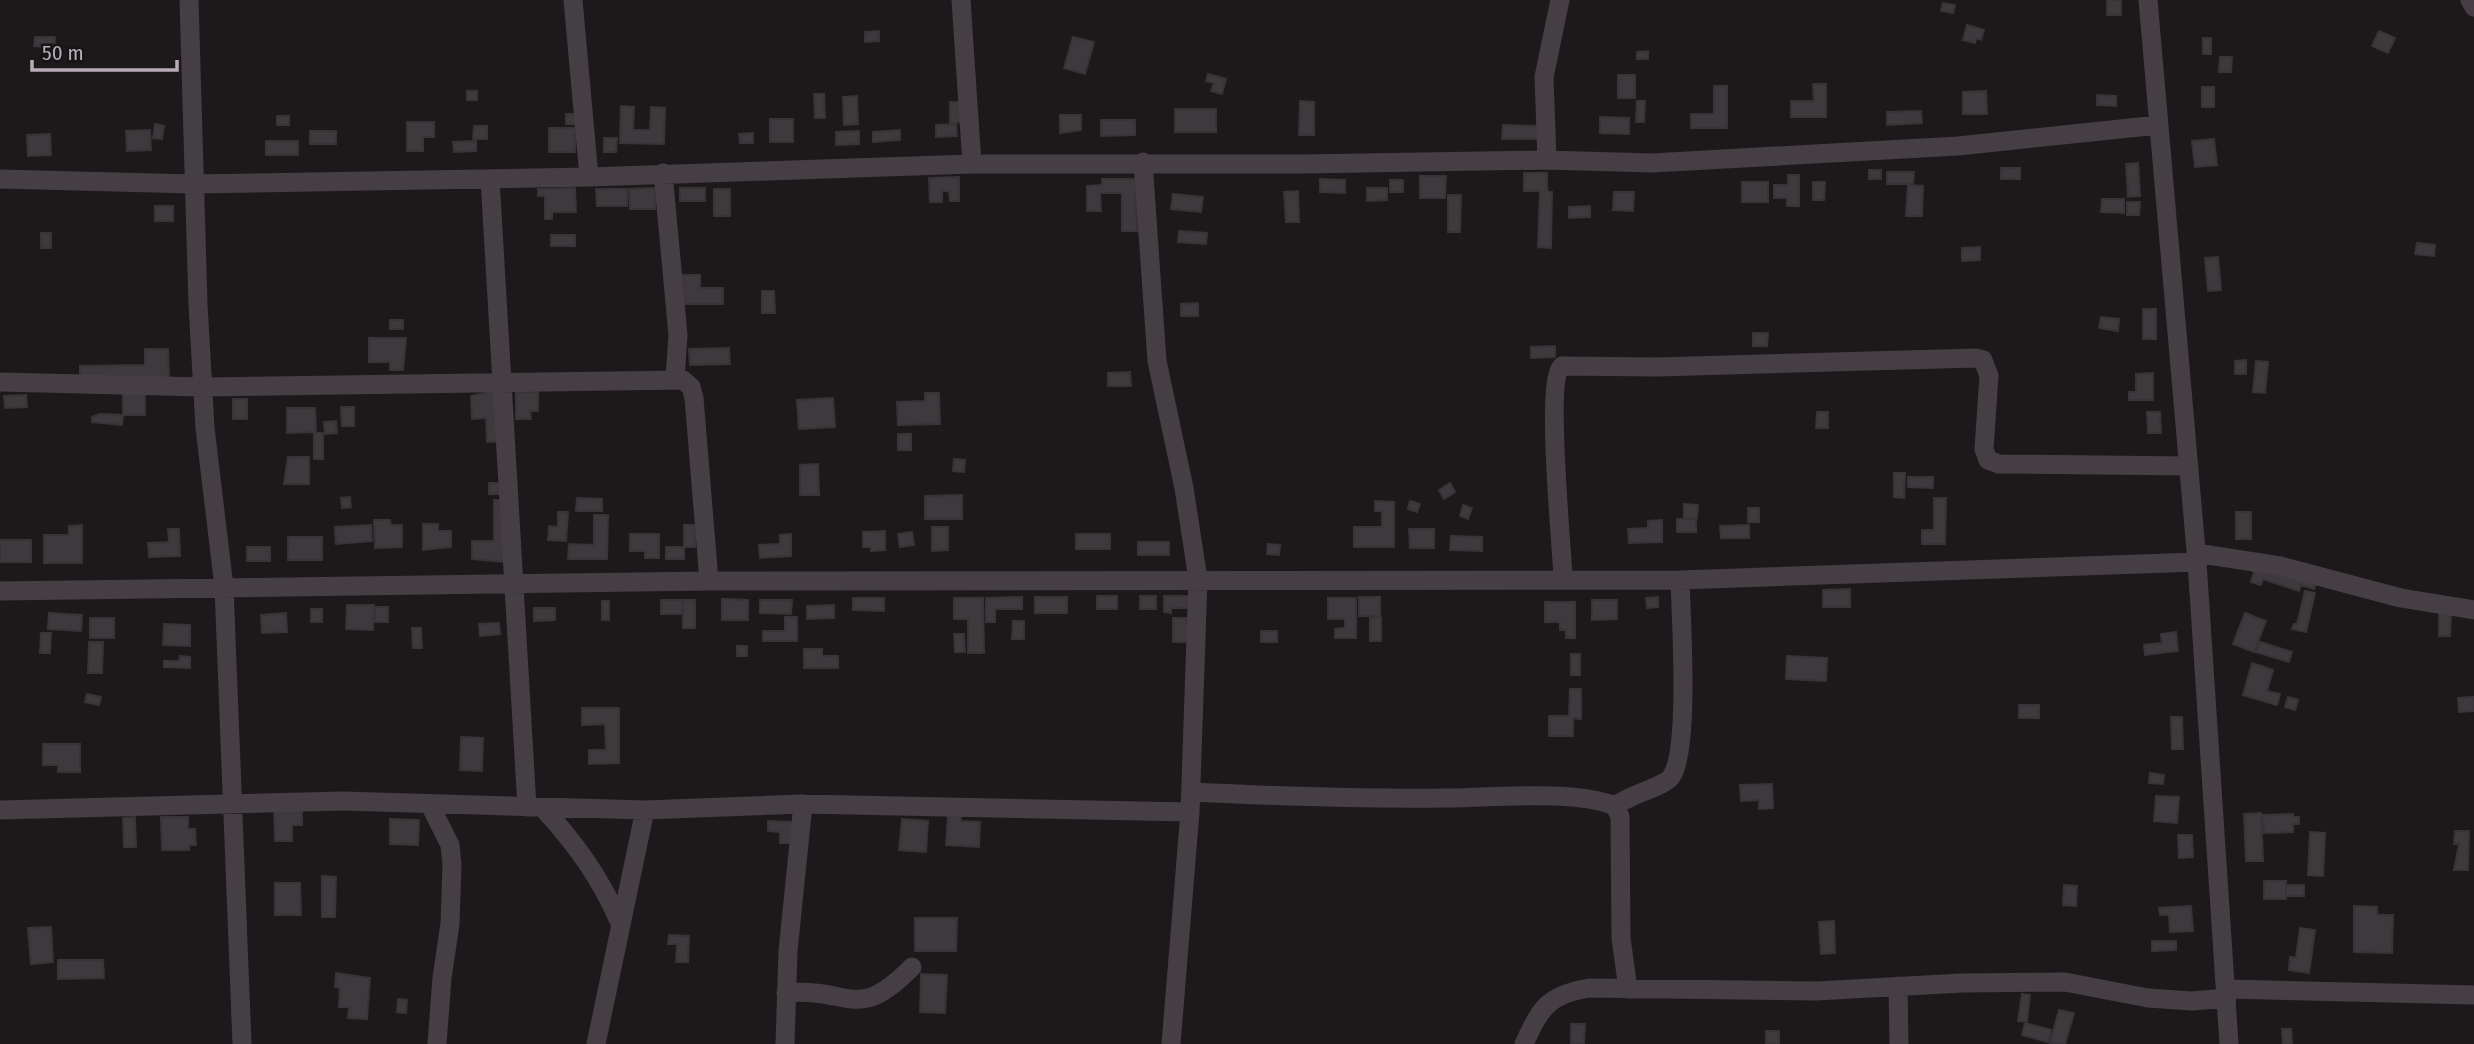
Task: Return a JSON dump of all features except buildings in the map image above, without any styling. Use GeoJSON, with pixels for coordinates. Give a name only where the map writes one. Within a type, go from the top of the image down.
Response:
{"type":"FeatureCollection","features":[{"type":"Feature","properties":{"kind":"street"},"geometry":{"type":"LineString","coordinates":[[188,0],[193,184],[203,387],[224,587],[242,1044]]}},
{"type":"Feature","properties":{"kind":"street"},"geometry":{"type":"LineString","coordinates":[[573,0],[589,177]]}},
{"type":"Feature","properties":{"kind":"street"},"geometry":{"type":"LineString","coordinates":[[961,0],[972,164]]}},
{"type":"Feature","properties":{"kind":"street"},"geometry":{"type":"LineString","coordinates":[[1547,160],[1544,77],[1560,0]]}},
{"type":"Feature","properties":{"kind":"street"},"geometry":{"type":"LineString","coordinates":[[2148,0],[2196,557],[2229,1044]]}},
{"type":"Feature","properties":{"kind":"street"},"geometry":{"type":"LineString","coordinates":[[2470,0],[2474,7]]}},
{"type":"Feature","properties":{"kind":"street"},"geometry":{"type":"LineString","coordinates":[[0,179],[193,184],[589,177],[972,164],[1303,164],[1547,160],[1652,163],[1958,146],[2158,125]]}},
{"type":"Feature","properties":{"kind":"street"},"geometry":{"type":"LineString","coordinates":[[1143,162],[1157,361],[1184,488],[1198,579],[1190,812],[1171,1044]]}},
{"type":"Feature","properties":{"kind":"street"},"geometry":{"type":"LineString","coordinates":[[663,173],[678,335],[675,379]]}},
{"type":"Feature","properties":{"kind":"street"},"geometry":{"type":"LineString","coordinates":[[490,178],[514,585],[535,807],[587,860],[619,921]]}},
{"type":"Feature","properties":{"kind":"street"},"geometry":{"type":"LineString","coordinates":[[1563,578],[1554,432],[1555,379],[1562,366],[1657,367],[1743,362],[1976,358],[1983,360],[1989,376],[1984,449],[1988,460],[1999,464],[2188,467]]}},
{"type":"Feature","properties":{"kind":"street"},"geometry":{"type":"LineString","coordinates":[[0,382],[203,387],[675,379],[691,387],[694,398],[709,581]]}},
{"type":"Feature","properties":{"kind":"street"},"geometry":{"type":"LineString","coordinates":[[0,590],[709,581],[1563,578],[1680,580],[2196,557],[2280,566],[2400,598],[2474,610]]}},
{"type":"Feature","properties":{"kind":"street"},"geometry":{"type":"LineString","coordinates":[[1615,806],[1640,791],[1663,784],[1672,776],[1682,718],[1680,580]]}},
{"type":"Feature","properties":{"kind":"street"},"geometry":{"type":"LineString","coordinates":[[1191,792],[1383,798],[1559,798],[1601,800],[1615,806],[1620,817],[1621,938],[1628,989]]}},
{"type":"Feature","properties":{"kind":"street"},"geometry":{"type":"LineString","coordinates":[[0,810],[231,806],[343,800],[429,805],[645,810],[803,804],[1190,812]]}},
{"type":"Feature","properties":{"kind":"street"},"geometry":{"type":"LineString","coordinates":[[785,1044],[786,993],[803,804]]}},
{"type":"Feature","properties":{"kind":"street"},"geometry":{"type":"LineString","coordinates":[[429,805],[450,845],[452,865],[450,924],[442,978],[437,1044]]}},
{"type":"Feature","properties":{"kind":"street"},"geometry":{"type":"LineString","coordinates":[[596,1044],[619,921],[645,810]]}},
{"type":"Feature","properties":{"kind":"street"},"geometry":{"type":"LineString","coordinates":[[786,993],[814,992],[870,1000],[894,985],[912,967]]}},
{"type":"Feature","properties":{"kind":"street"},"geometry":{"type":"LineString","coordinates":[[1524,1044],[1536,1017],[1552,999],[1566,992],[1590,988],[1793,991],[2065,982],[2148,998],[2192,1001],[2227,994],[2474,995]]}},
{"type":"Feature","properties":{"kind":"street"},"geometry":{"type":"LineString","coordinates":[[1898,986],[1899,1044]]}}]}
